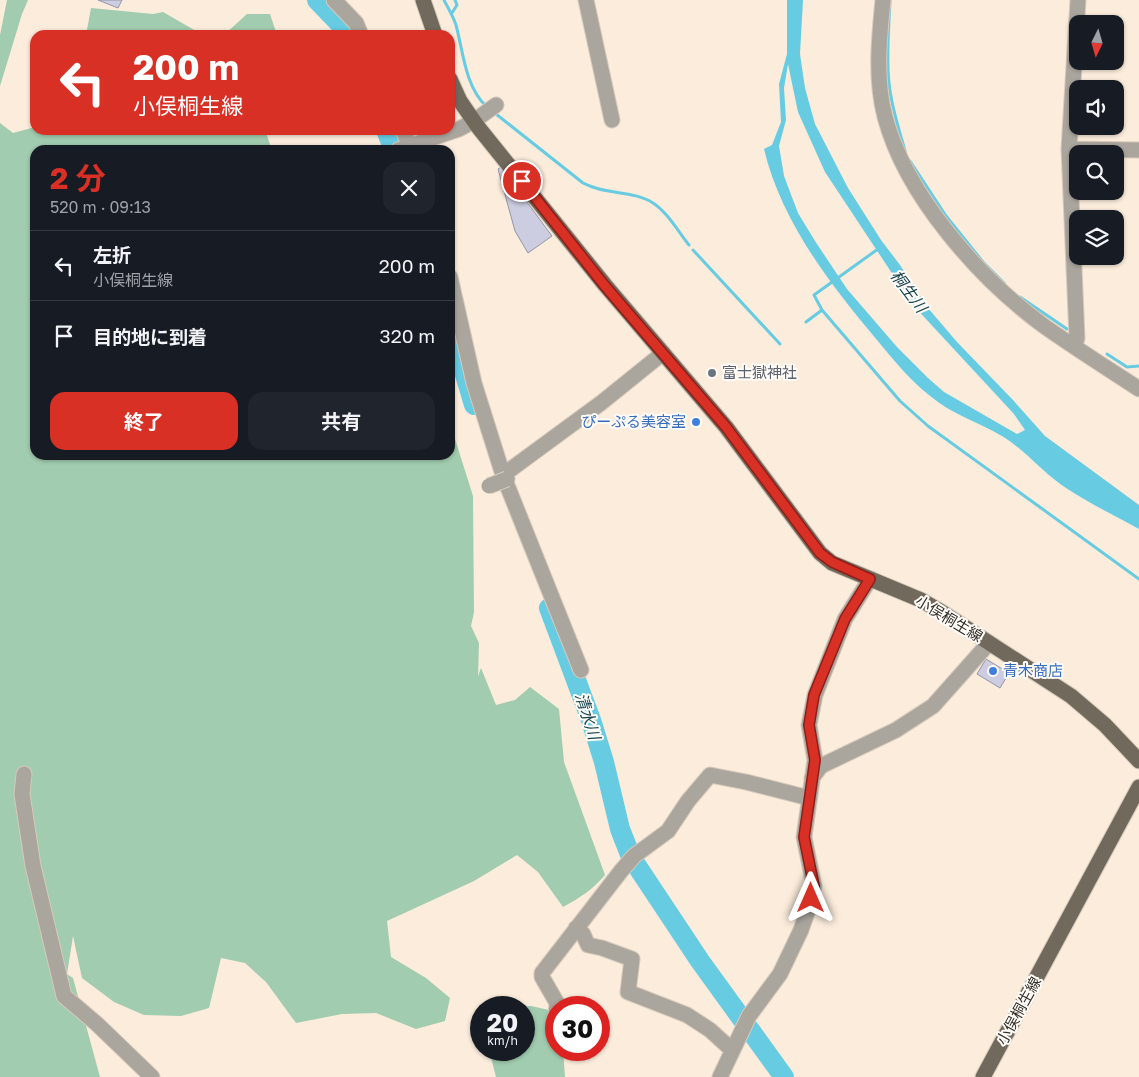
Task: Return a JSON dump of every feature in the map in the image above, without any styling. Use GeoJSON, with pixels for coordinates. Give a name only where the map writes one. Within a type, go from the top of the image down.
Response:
{"type":"FeatureCollection","features":[{"type":"Feature","properties":{"kind":"main road"},"geometry":{"type":"LineString","coordinates":[[423,0],[433,30]]}},
{"type":"Feature","properties":{"kind":"main road","name":"小俣桐生線"},"geometry":{"type":"LineString","coordinates":[[455,90],[460,102],[474,121],[605,286],[726,427],[820,553],[832,562],[929,604],[989,643],[1083,705],[1139,761]]}},
{"type":"Feature","properties":{"kind":"main road","name":"小俣桐生線"},"geometry":{"type":"LineString","coordinates":[[983,1077],[1139,787]]}},
{"type":"Feature","properties":{"kind":"street"},"geometry":{"type":"LineString","coordinates":[[334,0],[356,23],[359,30]]}},
{"type":"Feature","properties":{"kind":"street"},"geometry":{"type":"LineString","coordinates":[[586,0],[612,120]]}},
{"type":"Feature","properties":{"kind":"street"},"geometry":{"type":"LineString","coordinates":[[882,0],[879,76],[885,117],[899,158],[919,191],[945,229],[985,275],[999,288],[1044,326],[1139,389]]}},
{"type":"Feature","properties":{"kind":"street"},"geometry":{"type":"LineString","coordinates":[[1069,145],[1078,0]]}},
{"type":"Feature","properties":{"kind":"street"},"geometry":{"type":"LineString","coordinates":[[455,130],[474,121],[496,105]]}},
{"type":"Feature","properties":{"kind":"street"},"geometry":{"type":"LineString","coordinates":[[414,145],[442,135]]}},
{"type":"Feature","properties":{"kind":"street"},"geometry":{"type":"LineString","coordinates":[[1124,150],[1139,150]]}},
{"type":"Feature","properties":{"kind":"street"},"geometry":{"type":"LineString","coordinates":[[1071,200],[1077,338],[1075,346]]}},
{"type":"Feature","properties":{"kind":"street"},"geometry":{"type":"LineString","coordinates":[[455,299],[474,383],[505,477],[581,670]]}},
{"type":"Feature","properties":{"kind":"street"},"geometry":{"type":"LineString","coordinates":[[488,486],[505,477],[662,353]]}},
{"type":"Feature","properties":{"kind":"street"},"geometry":{"type":"LineString","coordinates":[[720,1077],[749,1016],[780,974],[801,930],[808,910],[814,886],[804,837],[815,760],[809,725],[814,695],[845,619],[870,579]]}},
{"type":"Feature","properties":{"kind":"street"},"geometry":{"type":"LineString","coordinates":[[812,778],[822,766],[896,730],[933,706],[989,643]]}},
{"type":"Feature","properties":{"kind":"street"},"geometry":{"type":"LineString","coordinates":[[24,774],[22,794],[34,866],[64,996],[97,1024],[152,1077]]}},
{"type":"Feature","properties":{"kind":"street"},"geometry":{"type":"LineString","coordinates":[[553,996],[542,978],[542,973],[621,871],[634,856],[668,831],[688,801],[710,775],[809,798]]}},
{"type":"Feature","properties":{"kind":"street"},"geometry":{"type":"LineString","coordinates":[[576,928],[583,934],[588,945],[602,948],[632,960],[628,992],[687,1015],[710,1030],[732,1050]]}},
{"type":"Feature","properties":{"kind":"green space"},"geometry":{"type":"Polygon","coordinates":[[[7,0],[28,0],[0,86],[0,35],[7,0]]]}},
{"type":"Feature","properties":{"kind":"green space"},"geometry":{"type":"Polygon","coordinates":[[[91,8],[153,14],[163,12],[194,30],[87,30],[91,8]]]}},
{"type":"Feature","properties":{"kind":"green space"},"geometry":{"type":"Polygon","coordinates":[[[247,14],[270,14],[275,30],[229,30],[247,14]]]}},
{"type":"Feature","properties":{"kind":"green space"},"geometry":{"type":"Polygon","coordinates":[[[0,123],[13,133],[30,128],[30,135],[267,135],[270,145],[30,145],[30,460],[455,460],[455,439],[473,496],[474,612],[471,626],[479,643],[478,676],[481,668],[496,705],[515,700],[530,687],[559,709],[564,762],[605,875],[586,893],[563,907],[538,872],[517,855],[474,881],[387,921],[391,957],[426,978],[450,998],[445,1021],[416,1029],[376,1013],[342,1014],[296,1023],[266,982],[245,963],[221,958],[209,1008],[181,1016],[144,1015],[114,1002],[82,978],[73,936],[67,974],[73,978],[100,1077],[0,1077],[0,123]]]}},
{"type":"Feature","properties":{"kind":"green space"},"geometry":{"type":"Polygon","coordinates":[[[535,1007],[545,1009],[545,1061],[564,1061],[565,1077],[496,1077],[492,1061],[535,1061],[535,1007]]]}},
{"type":"Feature","properties":{"kind":"water","name":"桐生川"},"geometry":{"type":"Polygon","coordinates":[[[787,0],[803,0],[800,54],[805,88],[815,124],[848,188],[881,240],[928,308],[957,342],[1045,436],[1139,505],[1139,529],[1066,488],[1018,447],[1002,436],[947,408],[929,395],[898,365],[842,297],[809,250],[795,226],[782,201],[764,149],[772,145],[781,122],[779,84],[787,54],[787,0]],[[788,64],[784,88],[786,120],[779,146],[784,176],[798,213],[847,289],[897,347],[944,392],[1017,434],[1025,430],[1014,414],[913,305],[825,172],[798,112],[788,64]]]}},
{"type":"Feature","properties":{"kind":"building"},"geometry":{"type":"Polygon","coordinates":[[[98,0],[122,0],[118,8],[98,0]]]}},
{"type":"Feature","properties":{"kind":"building"},"geometry":{"type":"Polygon","coordinates":[[[501,167],[552,236],[528,253],[515,231],[498,169],[501,167]]]}},
{"type":"Feature","properties":{"kind":"building"},"geometry":{"type":"Polygon","coordinates":[[[986,659],[1009,673],[1000,688],[977,674],[986,659]]]}},
{"type":"Feature","properties":{"kind":"waterway","name":"清水川"},"geometry":{"type":"LineString","coordinates":[[317,0],[344,30]]}},
{"type":"Feature","properties":{"kind":"waterway"},"geometry":{"type":"LineString","coordinates":[[444,0],[456,25],[473,89],[486,106]]}},
{"type":"Feature","properties":{"kind":"waterway"},"geometry":{"type":"LineString","coordinates":[[452,13],[457,5],[455,0]]}},
{"type":"Feature","properties":{"kind":"waterway"},"geometry":{"type":"LineString","coordinates":[[890,0],[888,73],[893,109],[905,151]]}},
{"type":"Feature","properties":{"kind":"waterway"},"geometry":{"type":"LineString","coordinates":[[496,114],[583,183],[600,189],[637,196],[653,203],[668,217],[689,245]]}},
{"type":"Feature","properties":{"kind":"waterway","name":"清水川"},"geometry":{"type":"LineString","coordinates":[[388,135],[392,145]]}},
{"type":"Feature","properties":{"kind":"waterway"},"geometry":{"type":"LineString","coordinates":[[910,161],[946,216],[983,262],[1004,283]]}},
{"type":"Feature","properties":{"kind":"waterway"},"geometry":{"type":"LineString","coordinates":[[822,310],[814,295],[878,249]]}},
{"type":"Feature","properties":{"kind":"waterway"},"geometry":{"type":"LineString","coordinates":[[693,250],[780,344]]}},
{"type":"Feature","properties":{"kind":"waterway"},"geometry":{"type":"LineString","coordinates":[[1020,297],[1067,329]]}},
{"type":"Feature","properties":{"kind":"waterway"},"geometry":{"type":"LineString","coordinates":[[806,322],[822,310],[900,401],[928,426],[1139,579]]}},
{"type":"Feature","properties":{"kind":"waterway","name":"清水川"},"geometry":{"type":"LineString","coordinates":[[455,341],[474,405]]}},
{"type":"Feature","properties":{"kind":"waterway"},"geometry":{"type":"LineString","coordinates":[[1107,354],[1127,367],[1139,366]]}},
{"type":"Feature","properties":{"kind":"waterway","name":"清水川"},"geometry":{"type":"LineString","coordinates":[[549,608],[591,720],[604,762],[620,829],[631,857],[700,961],[784,1077]]}},
{"type":"Feature","properties":{"kind":"place","name":"富士獄神社"},"geometry":{"type":"Point","coordinates":[712,373]}},
{"type":"Feature","properties":{"kind":"place","name":"ぴーぷる美容室"},"geometry":{"type":"Point","coordinates":[696,422]}},
{"type":"Feature","properties":{"kind":"place","name":"青木商店"},"geometry":{"type":"Point","coordinates":[993,671]}},
{"type":"Feature","properties":{"kind":"route"},"geometry":{"type":"LineString","coordinates":[[522,181],[605,286],[726,427],[820,553],[832,562],[870,579],[845,619],[814,695],[809,725],[815,760],[804,837],[814,886],[811,898]]}}]}
